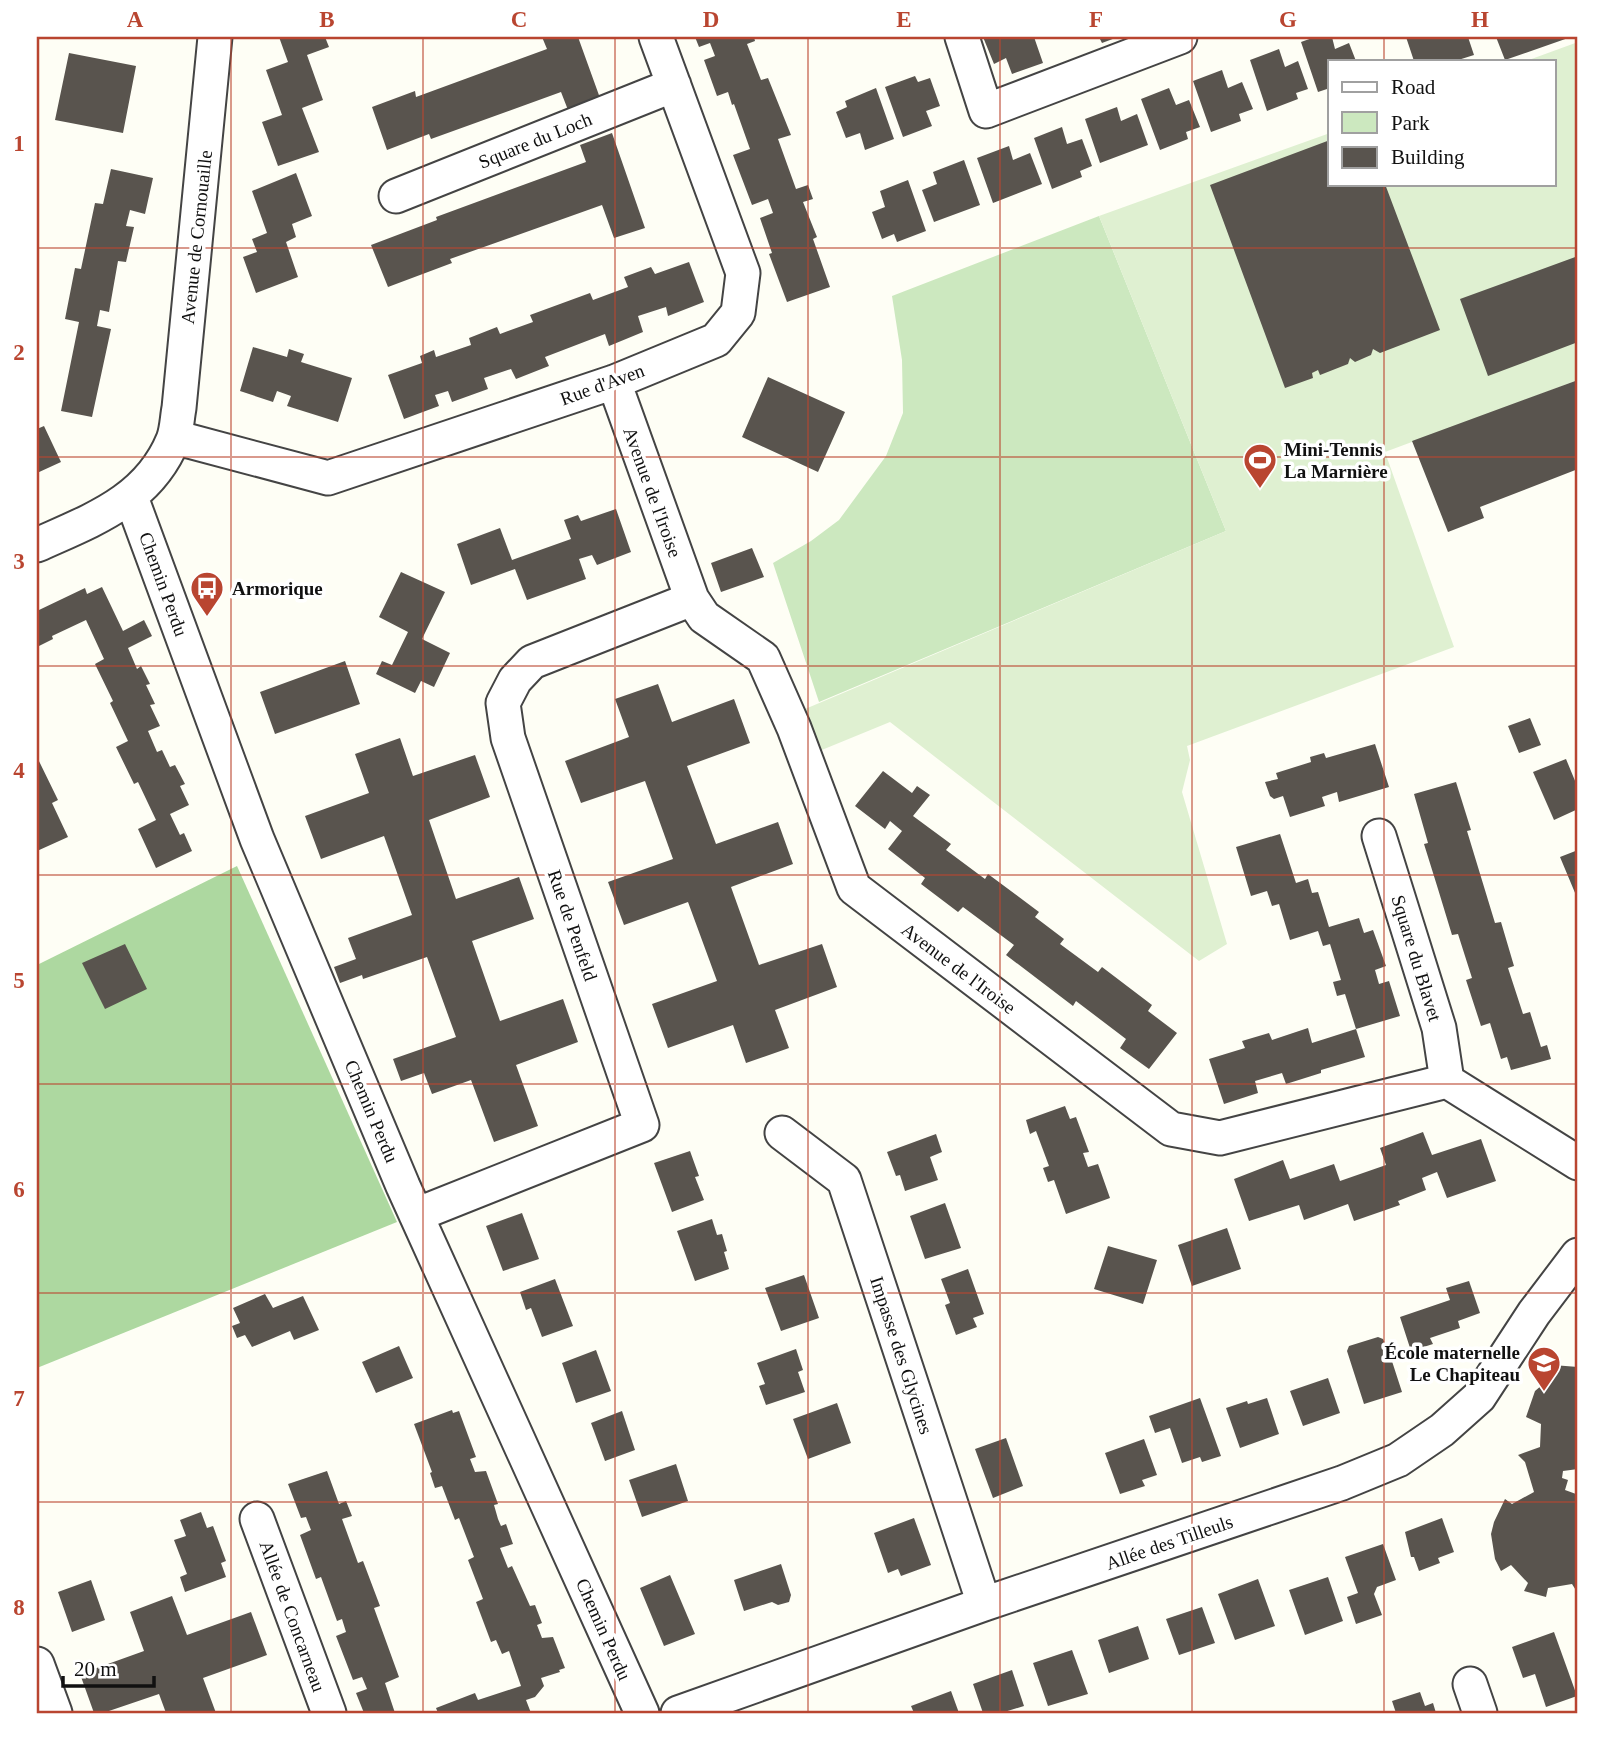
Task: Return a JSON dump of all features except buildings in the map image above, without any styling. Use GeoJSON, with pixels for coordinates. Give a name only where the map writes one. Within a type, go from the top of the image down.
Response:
{"type":"FeatureCollection","features":[{"type":"Feature","properties":{"kind":"street","name":"Avenue de Cornouaille"},"geometry":{"type":"LineString","coordinates":[[174,437],[215,37]]}},
{"type":"Feature","properties":{"kind":"street","name":"Rue d'Aven"},"geometry":{"type":"LineString","coordinates":[[174,437],[328,478],[614,382],[716,340],[738,313],[743,274],[656,37]]}},
{"type":"Feature","properties":{"kind":"street"},"geometry":{"type":"LineString","coordinates":[[962,37],[986,111],[1180,37]]}},
{"type":"Feature","properties":{"kind":"street","name":"Square du Loch"},"geometry":{"type":"LineString","coordinates":[[396,195],[674,85]]}},
{"type":"Feature","properties":{"kind":"street","name":"Avenue de l'Iroise"},"geometry":{"type":"LineString","coordinates":[[614,382],[692,599],[704,617],[763,658],[794,728],[854,888],[1171,1129],[1220,1138],[1447,1081]]}},
{"type":"Feature","properties":{"kind":"street"},"geometry":{"type":"LineString","coordinates":[[37,545],[83,524],[131,497],[159,467],[174,437]]}},
{"type":"Feature","properties":{"kind":"street","name":"Chemin Perdu"},"geometry":{"type":"LineString","coordinates":[[131,497],[257,839],[416,1215],[642,1713]]}},
{"type":"Feature","properties":{"kind":"street","name":"Rue de Penfeld"},"geometry":{"type":"LineString","coordinates":[[416,1215],[642,1125],[508,738],[503,704],[515,680],[532,662],[692,599]]}},
{"type":"Feature","properties":{"kind":"street","name":"Square du Blavet"},"geometry":{"type":"LineString","coordinates":[[1379,836],[1438,1028],[1447,1081]]}},
{"type":"Feature","properties":{"kind":"street"},"geometry":{"type":"LineString","coordinates":[[1447,1081],[1578,1163]]}},
{"type":"Feature","properties":{"kind":"street","name":"Impasse des Glycines"},"geometry":{"type":"LineString","coordinates":[[782,1133],[844,1180],[984,1604]]}},
{"type":"Feature","properties":{"kind":"street","name":"Allée des Tilleuls"},"geometry":{"type":"LineString","coordinates":[[678,1713],[984,1604],[1342,1483],[1398,1460],[1442,1430],[1479,1397],[1534,1313],[1578,1255]]}},
{"type":"Feature","properties":{"kind":"street","name":"Allée de Concarneau"},"geometry":{"type":"LineString","coordinates":[[257,1519],[329,1713]]}},
{"type":"Feature","properties":{"kind":"street"},"geometry":{"type":"LineString","coordinates":[[37,1664],[55,1713]]}},
{"type":"Feature","properties":{"kind":"green space"},"geometry":{"type":"Polygon","coordinates":[[[1578,42],[1578,380],[1385,452],[1454,647],[1187,746],[1190,760],[1182,792],[1227,944],[1199,961],[890,722],[812,754],[798,712],[1226,531],[1099,216],[1328,134],[1328,186],[1556,186],[1556,60],[1529,60],[1578,42]]]}},
{"type":"Feature","properties":{"kind":"green space"},"geometry":{"type":"Polygon","coordinates":[[[1099,216],[1226,531],[819,702],[773,563],[811,541],[839,520],[886,456],[903,413],[902,360],[892,296],[1099,216]]]}},
{"type":"Feature","properties":{"kind":"green space"},"geometry":{"type":"Polygon","coordinates":[[[237,866],[397,1222],[37,1368],[37,965],[237,866]]]}},
{"type":"Feature","properties":{"kind":"place","name":"Mini-Tennis La Marnière"},"geometry":{"type":"Point","coordinates":[1260,490]}},
{"type":"Feature","properties":{"kind":"place","name":"Armorique"},"geometry":{"type":"Point","coordinates":[207,618]}},
{"type":"Feature","properties":{"kind":"place","name":"École maternelle Le Chapiteau"},"geometry":{"type":"Point","coordinates":[1544,1393]}}]}
